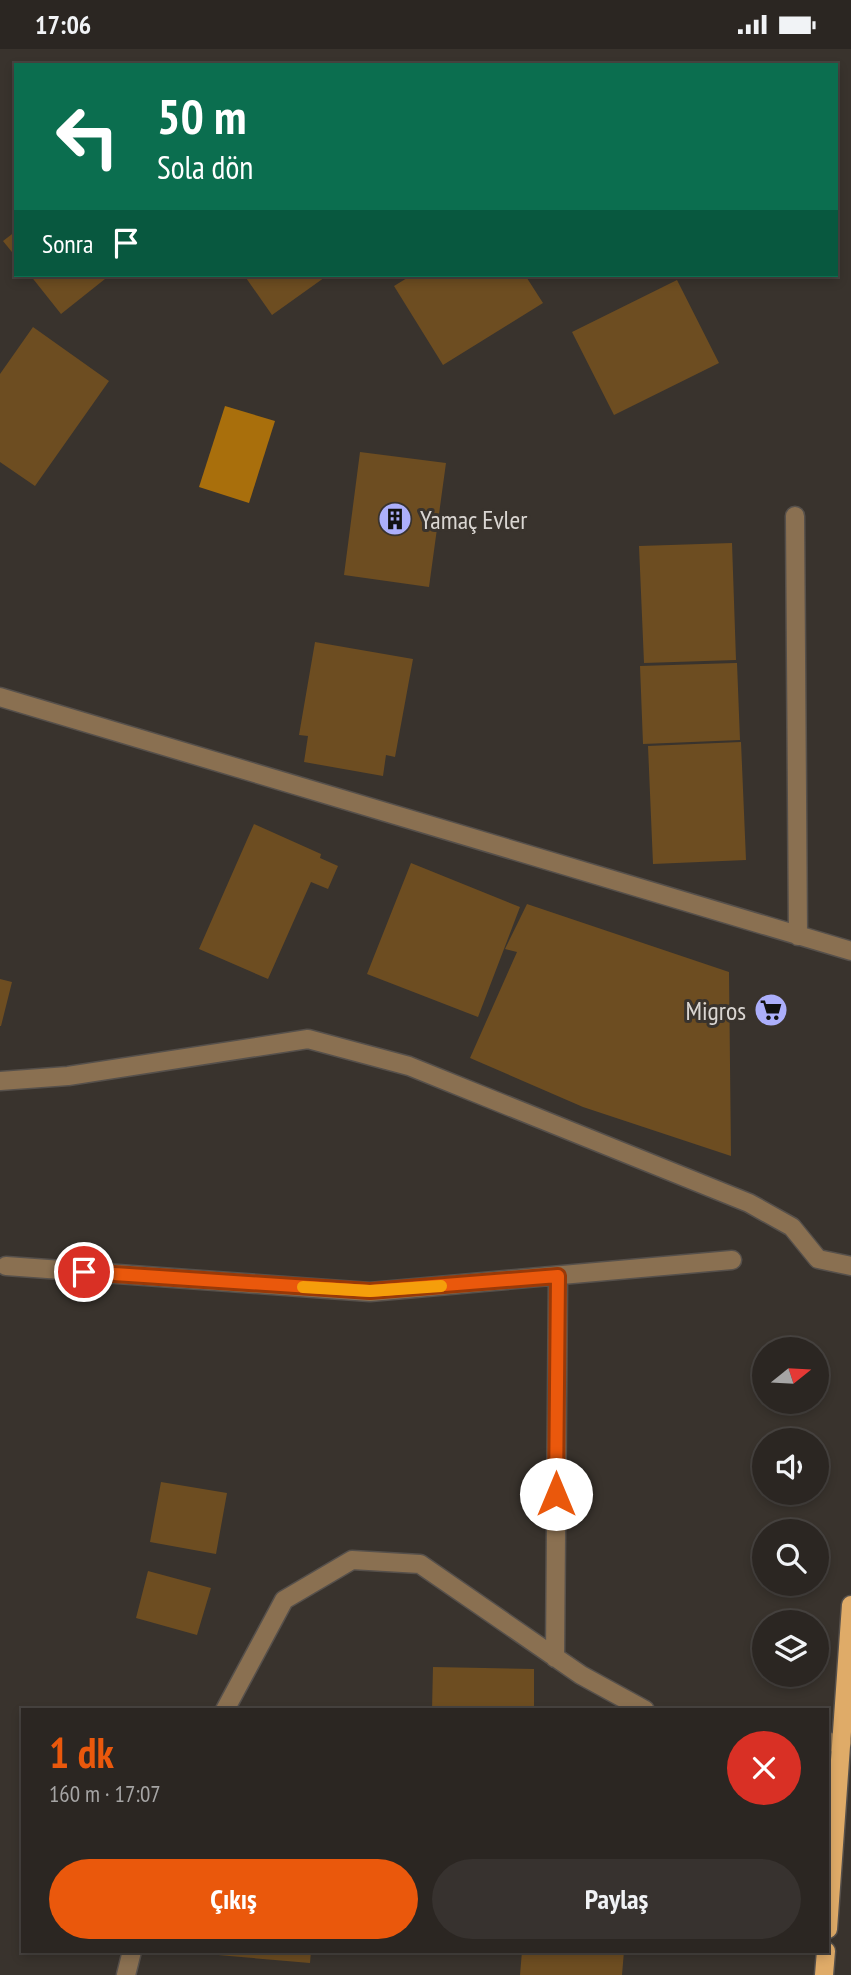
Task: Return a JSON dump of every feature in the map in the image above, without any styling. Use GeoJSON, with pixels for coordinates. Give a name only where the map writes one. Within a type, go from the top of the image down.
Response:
{"type":"FeatureCollection","features":[{"type":"Feature","properties":{"kind":"main road"},"geometry":{"type":"LineString","coordinates":[[829,1902],[835,1742],[851,1605]]}},
{"type":"Feature","properties":{"kind":"main road"},"geometry":{"type":"LineString","coordinates":[[824,1975],[826,1953]]}},
{"type":"Feature","properties":{"kind":"street"},"geometry":{"type":"LineString","coordinates":[[795,516],[798,936]]}},
{"type":"Feature","properties":{"kind":"street"},"geometry":{"type":"LineString","coordinates":[[0,697],[851,951]]}},
{"type":"Feature","properties":{"kind":"street"},"geometry":{"type":"LineString","coordinates":[[0,1081],[68,1076],[308,1039],[409,1066],[749,1203],[792,1227],[818,1259],[851,1266]]}},
{"type":"Feature","properties":{"kind":"street"},"geometry":{"type":"LineString","coordinates":[[6,1266],[370,1291],[733,1260]]}},
{"type":"Feature","properties":{"kind":"street"},"geometry":{"type":"LineString","coordinates":[[555,1658],[558,1276]]}},
{"type":"Feature","properties":{"kind":"street"},"geometry":{"type":"LineString","coordinates":[[226,1708],[284,1600],[352,1560],[420,1564],[581,1675],[641,1708]]}},
{"type":"Feature","properties":{"kind":"street"},"geometry":{"type":"LineString","coordinates":[[125,1975],[131,1953]]}},
{"type":"Feature","properties":{"kind":"shaded area"},"geometry":{"type":"Polygon","coordinates":[[[225,406],[275,421],[249,503],[199,487],[225,406]]]}},
{"type":"Feature","properties":{"kind":"building"},"geometry":{"type":"Polygon","coordinates":[[[14,233],[14,255],[3,241],[14,233]]]}},
{"type":"Feature","properties":{"kind":"building"},"geometry":{"type":"Polygon","coordinates":[[[32,277],[107,277],[61,314],[32,277]]]}},
{"type":"Feature","properties":{"kind":"building"},"geometry":{"type":"Polygon","coordinates":[[[245,277],[325,277],[272,315],[245,277]]]}},
{"type":"Feature","properties":{"kind":"building"},"geometry":{"type":"Polygon","coordinates":[[[409,277],[526,277],[543,303],[443,365],[394,286],[409,277]]]}},
{"type":"Feature","properties":{"kind":"building"},"geometry":{"type":"Polygon","coordinates":[[[677,280],[719,363],[614,415],[572,332],[677,280]]]}},
{"type":"Feature","properties":{"kind":"building"},"geometry":{"type":"Polygon","coordinates":[[[33,327],[109,381],[35,486],[0,462],[0,374],[33,327]]]}},
{"type":"Feature","properties":{"kind":"building","name":"Yamaç Evler"},"geometry":{"type":"Polygon","coordinates":[[[360,452],[446,463],[429,587],[344,575],[360,452]]]}},
{"type":"Feature","properties":{"kind":"building"},"geometry":{"type":"Polygon","coordinates":[[[732,543],[736,660],[644,663],[639,546],[732,543]]]}},
{"type":"Feature","properties":{"kind":"building"},"geometry":{"type":"Polygon","coordinates":[[[315,642],[413,659],[395,757],[386,755],[383,776],[304,762],[308,736],[299,735],[315,642]]]}},
{"type":"Feature","properties":{"kind":"building"},"geometry":{"type":"Polygon","coordinates":[[[737,663],[740,740],[643,744],[640,666],[737,663]]]}},
{"type":"Feature","properties":{"kind":"building"},"geometry":{"type":"Polygon","coordinates":[[[741,742],[746,860],[653,864],[648,746],[741,742]]]}},
{"type":"Feature","properties":{"kind":"building"},"geometry":{"type":"Polygon","coordinates":[[[254,824],[321,854],[320,858],[338,866],[328,889],[311,882],[268,979],[199,949],[254,824]]]}},
{"type":"Feature","properties":{"kind":"building"},"geometry":{"type":"Polygon","coordinates":[[[411,863],[520,907],[478,1017],[367,974],[411,863]]]}},
{"type":"Feature","properties":{"kind":"building"},"geometry":{"type":"Polygon","coordinates":[[[527,904],[729,972],[731,1156],[583,1107],[470,1058],[517,952],[505,949],[527,904]]]}},
{"type":"Feature","properties":{"kind":"building"},"geometry":{"type":"Polygon","coordinates":[[[0,979],[12,982],[1,1026],[0,1026],[0,979]]]}},
{"type":"Feature","properties":{"kind":"building"},"geometry":{"type":"Polygon","coordinates":[[[161,1482],[227,1493],[216,1554],[150,1542],[161,1482]]]}},
{"type":"Feature","properties":{"kind":"building"},"geometry":{"type":"Polygon","coordinates":[[[148,1571],[211,1588],[197,1635],[136,1618],[148,1571]]]}},
{"type":"Feature","properties":{"kind":"building"},"geometry":{"type":"Polygon","coordinates":[[[433,1667],[534,1669],[534,1708],[432,1708],[433,1667]]]}},
{"type":"Feature","properties":{"kind":"building"},"geometry":{"type":"Polygon","coordinates":[[[218,1953],[311,1953],[310,1963],[218,1953]]]}},
{"type":"Feature","properties":{"kind":"building"},"geometry":{"type":"Polygon","coordinates":[[[522,1953],[624,1953],[622,1975],[520,1975],[522,1953]]]}},
{"type":"Feature","properties":{"kind":"slow traffic"},"geometry":{"type":"LineString","coordinates":[[303,1287],[370,1291],[441,1286]]}},
{"type":"Feature","properties":{"kind":"place","name":"Yamaç Evler"},"geometry":{"type":"Point","coordinates":[395,519]}},
{"type":"Feature","properties":{"kind":"place","name":"Migros"},"geometry":{"type":"Point","coordinates":[771,1010]}},
{"type":"Feature","properties":{"kind":"route"},"geometry":{"type":"LineString","coordinates":[[84,1272],[370,1291],[558,1276],[556,1494]]}}]}
